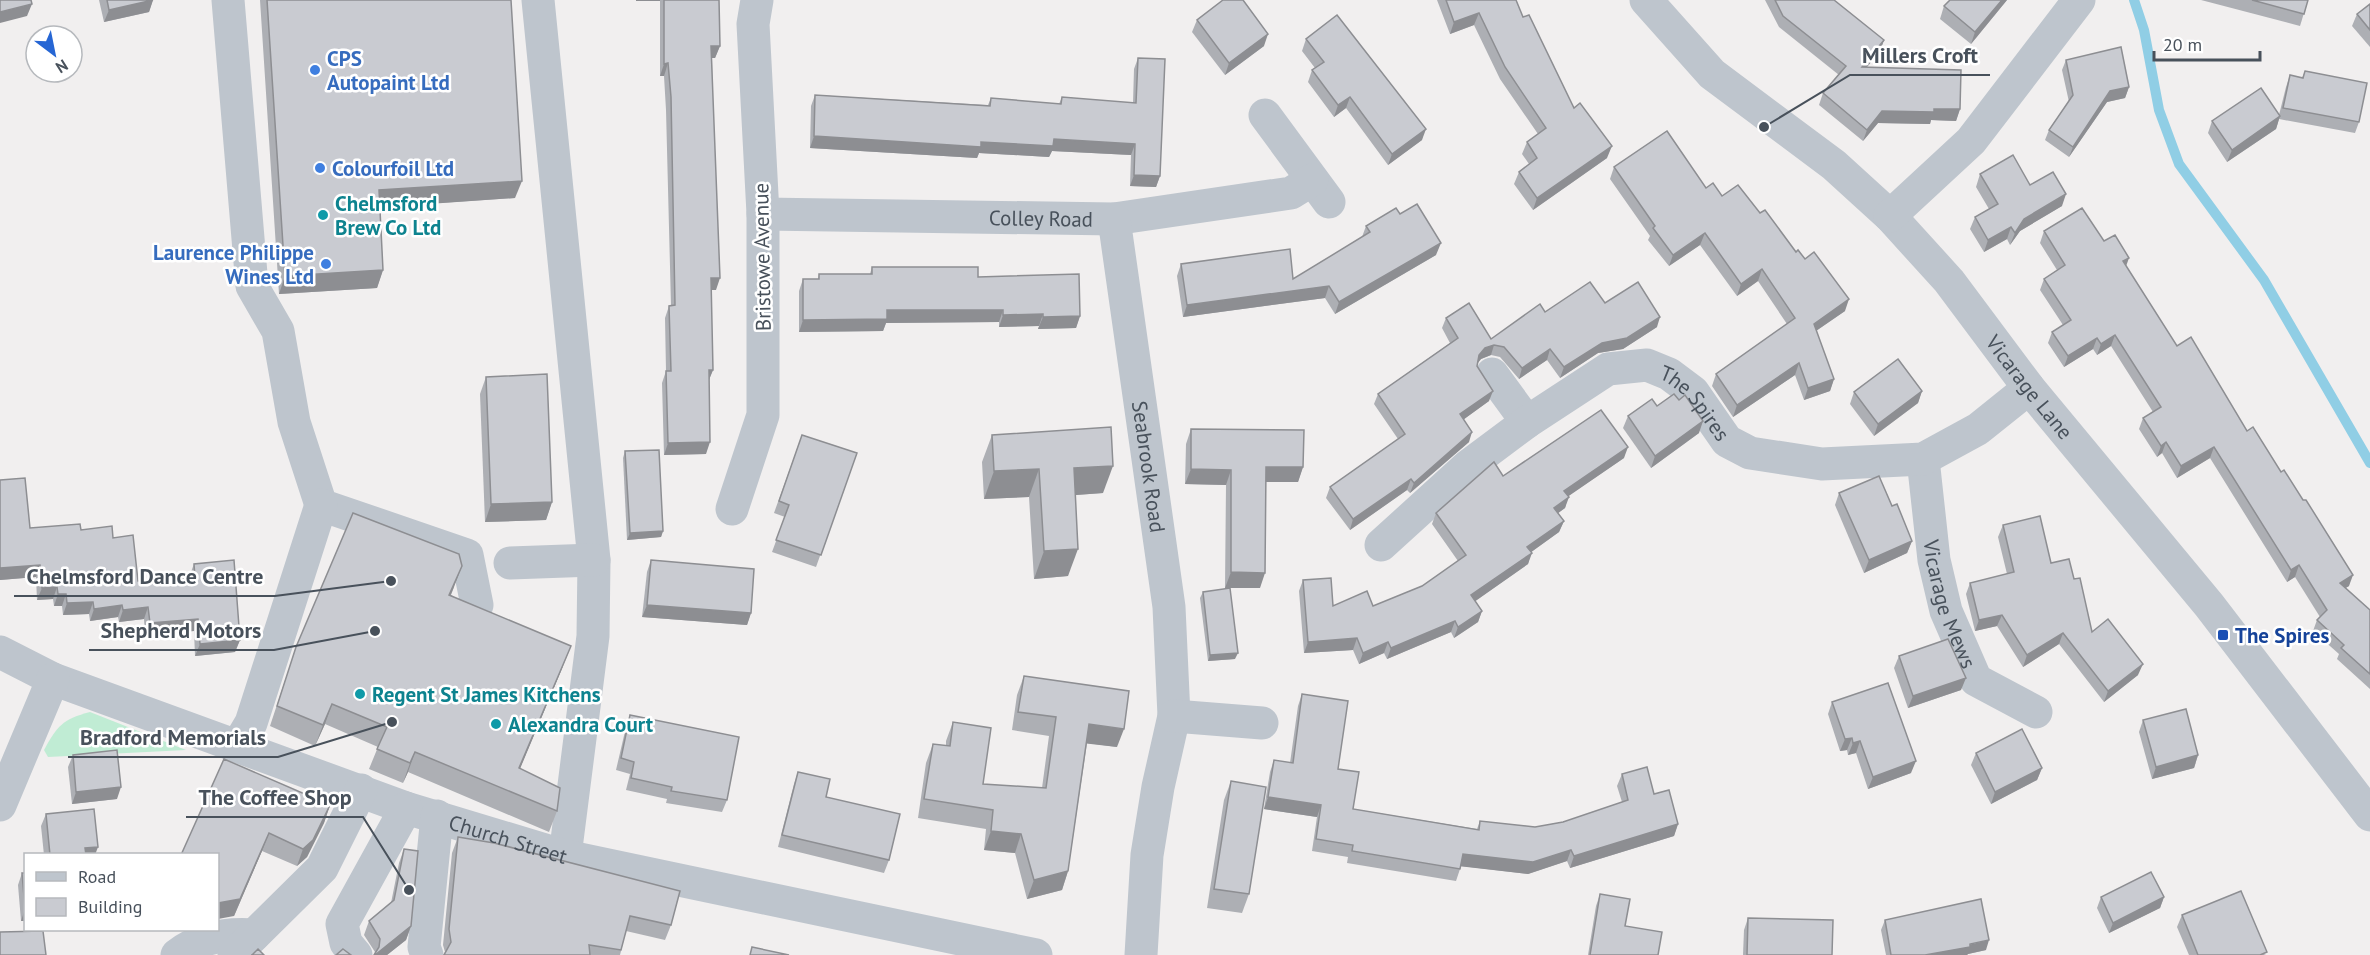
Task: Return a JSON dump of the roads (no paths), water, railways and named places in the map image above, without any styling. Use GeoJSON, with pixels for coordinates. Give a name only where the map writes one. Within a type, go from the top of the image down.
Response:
{"type":"FeatureCollection","features":[{"type":"Feature","properties":{"kind":"street"},"geometry":{"type":"LineString","coordinates":[[228,0],[252,286],[278,331],[294,422],[321,504],[251,723],[238,745]]}},
{"type":"Feature","properties":{"kind":"street"},"geometry":{"type":"LineString","coordinates":[[538,0],[594,560],[593,636],[565,856]]}},
{"type":"Feature","properties":{"kind":"street","name":"Bristowe Avenue"},"geometry":{"type":"LineString","coordinates":[[732,508],[764,415],[763,214],[753,24],[757,0]]}},
{"type":"Feature","properties":{"kind":"street","name":"Vicarage Lane"},"geometry":{"type":"LineString","coordinates":[[1646,0],[1712,74],[1834,165],[1890,216],[1949,281],[2030,388],[2202,596],[2370,815]]}},
{"type":"Feature","properties":{"kind":"street"},"geometry":{"type":"LineString","coordinates":[[1890,216],[1971,141],[2079,0]]}},
{"type":"Feature","properties":{"kind":"street","name":"Colley Road"},"geometry":{"type":"LineString","coordinates":[[763,214],[1114,219],[1291,193],[1302,188],[1321,191],[1264,115]]}},
{"type":"Feature","properties":{"kind":"street","name":"Seabrook Road"},"geometry":{"type":"LineString","coordinates":[[1114,219],[1169,607],[1174,716],[1158,787],[1147,855],[1141,955]]}},
{"type":"Feature","properties":{"kind":"street","name":"The Spires"},"geometry":{"type":"LineString","coordinates":[[1381,544],[1468,466],[1527,422],[1608,369],[1647,365],[1669,374],[1693,392],[1727,441],[1750,453],[1822,464],[1923,459],[1978,429],[2030,388]]}},
{"type":"Feature","properties":{"kind":"street"},"geometry":{"type":"LineString","coordinates":[[1492,374],[1527,422]]}},
{"type":"Feature","properties":{"kind":"street","name":"Vicarage Mews"},"geometry":{"type":"LineString","coordinates":[[1923,459],[1934,560],[1946,611],[1976,681],[2036,712]]}},
{"type":"Feature","properties":{"kind":"street"},"geometry":{"type":"LineString","coordinates":[[321,504],[468,555],[477,604]]}},
{"type":"Feature","properties":{"kind":"street"},"geometry":{"type":"LineString","coordinates":[[510,563],[594,560]]}},
{"type":"Feature","properties":{"kind":"street","name":"Church Street"},"geometry":{"type":"LineString","coordinates":[[0,652],[53,679],[421,812],[565,856],[1036,955]]}},
{"type":"Feature","properties":{"kind":"street"},"geometry":{"type":"LineString","coordinates":[[0,805],[53,679]]}},
{"type":"Feature","properties":{"kind":"street"},"geometry":{"type":"LineString","coordinates":[[1174,716],[1262,723]]}},
{"type":"Feature","properties":{"kind":"street"},"geometry":{"type":"LineString","coordinates":[[177,955],[186,948],[229,934],[244,945],[322,868],[361,790]]}},
{"type":"Feature","properties":{"kind":"street"},"geometry":{"type":"LineString","coordinates":[[356,955],[346,943],[342,924],[421,812]]}},
{"type":"Feature","properties":{"kind":"street"},"geometry":{"type":"LineString","coordinates":[[421,812],[424,947],[427,955]]}},
{"type":"Feature","properties":{"kind":"waterway"},"geometry":{"type":"LineString","coordinates":[[2134,0],[2144,30],[2159,110],[2179,164],[2264,280],[2370,463]]}},
{"type":"Feature","properties":{"kind":"place","name":"CPS Autopaint Ltd"},"geometry":{"type":"Point","coordinates":[315,70]}},
{"type":"Feature","properties":{"kind":"place","name":"Millers Croft"},"geometry":{"type":"Point","coordinates":[1764,127]}},
{"type":"Feature","properties":{"kind":"place","name":"Colourfoil Ltd"},"geometry":{"type":"Point","coordinates":[320,168]}},
{"type":"Feature","properties":{"kind":"place","name":"Chelmsford Brew Co Ltd"},"geometry":{"type":"Point","coordinates":[323,215]}},
{"type":"Feature","properties":{"kind":"place","name":"Laurence Philippe Wines Ltd"},"geometry":{"type":"Point","coordinates":[326,264]}},
{"type":"Feature","properties":{"kind":"place","name":"Chelmsford Dance Centre"},"geometry":{"type":"Point","coordinates":[391,581]}},
{"type":"Feature","properties":{"kind":"place","name":"Shepherd Motors"},"geometry":{"type":"Point","coordinates":[375,631]}},
{"type":"Feature","properties":{"kind":"place","name":"The Spires"},"geometry":{"type":"Point","coordinates":[2223,635]}},
{"type":"Feature","properties":{"kind":"place","name":"Regent St James Kitchens"},"geometry":{"type":"Point","coordinates":[360,694]}},
{"type":"Feature","properties":{"kind":"place","name":"Bradford Memorials"},"geometry":{"type":"Point","coordinates":[392,722]}},
{"type":"Feature","properties":{"kind":"place","name":"Alexandra Court"},"geometry":{"type":"Point","coordinates":[496,724]}},
{"type":"Feature","properties":{"kind":"place","name":"The Coffee Shop"},"geometry":{"type":"Point","coordinates":[409,890]}}]}
